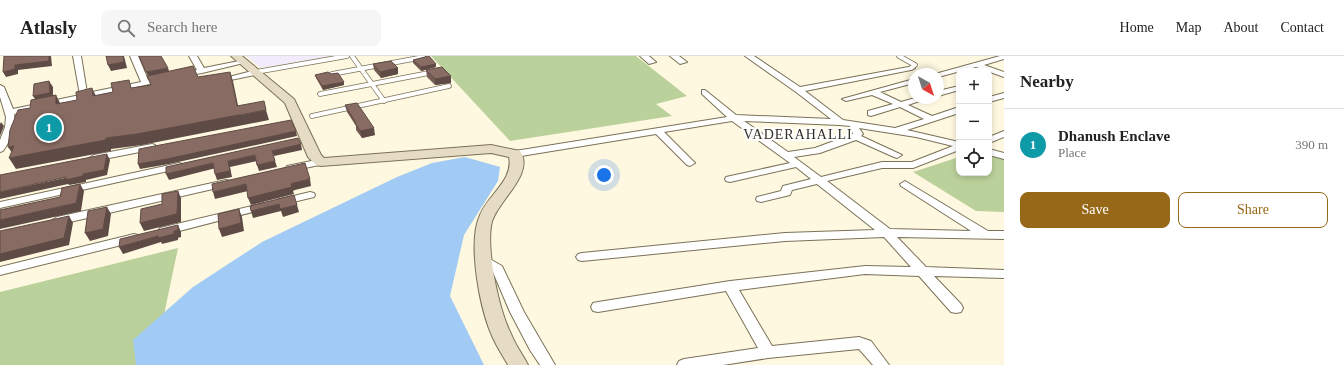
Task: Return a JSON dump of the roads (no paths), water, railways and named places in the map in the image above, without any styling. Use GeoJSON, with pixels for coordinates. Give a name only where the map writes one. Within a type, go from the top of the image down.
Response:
{"type":"FeatureCollection","features":[{"type":"Feature","properties":{"kind":"street"},"geometry":{"type":"LineString","coordinates":[[77,56],[84,96]]}},
{"type":"Feature","properties":{"kind":"street"},"geometry":{"type":"LineString","coordinates":[[134,56],[145,83]]}},
{"type":"Feature","properties":{"kind":"street"},"geometry":{"type":"LineString","coordinates":[[193,56],[202,71]]}},
{"type":"Feature","properties":{"kind":"street"},"geometry":{"type":"LineString","coordinates":[[644,56],[652,62]]}},
{"type":"Feature","properties":{"kind":"street"},"geometry":{"type":"LineString","coordinates":[[674,56],[683,62]]}},
{"type":"Feature","properties":{"kind":"street"},"geometry":{"type":"LineString","coordinates":[[749,56],[799,90],[840,122]]}},
{"type":"Feature","properties":{"kind":"street"},"geometry":{"type":"LineString","coordinates":[[944,73],[1004,57]]}},
{"type":"Feature","properties":{"kind":"street"},"geometry":{"type":"LineString","coordinates":[[10,112],[202,71],[240,59],[290,101],[300,119],[303,139],[315,157],[321,162]]}},
{"type":"Feature","properties":{"kind":"street"},"geometry":{"type":"LineString","coordinates":[[975,64],[1004,75]]}},
{"type":"Feature","properties":{"kind":"street"},"geometry":{"type":"LineString","coordinates":[[799,90],[908,69]]}},
{"type":"Feature","properties":{"kind":"street"},"geometry":{"type":"LineString","coordinates":[[221,80],[256,72]]}},
{"type":"Feature","properties":{"kind":"street"},"geometry":{"type":"LineString","coordinates":[[992,78],[1004,75]]}},
{"type":"Feature","properties":{"kind":"street"},"geometry":{"type":"LineString","coordinates":[[846,99],[908,83]]}},
{"type":"Feature","properties":{"kind":"street"},"geometry":{"type":"LineString","coordinates":[[0,87],[10,112],[11,123],[4,134],[0,149]]}},
{"type":"Feature","properties":{"kind":"street"},"geometry":{"type":"LineString","coordinates":[[944,92],[956,89]]}},
{"type":"Feature","properties":{"kind":"street"},"geometry":{"type":"LineString","coordinates":[[705,92],[734,118],[786,155],[816,180],[887,233],[956,308]]}},
{"type":"Feature","properties":{"kind":"street"},"geometry":{"type":"LineString","coordinates":[[873,92],[932,119]]}},
{"type":"Feature","properties":{"kind":"street"},"geometry":{"type":"LineString","coordinates":[[992,99],[1004,95]]}},
{"type":"Feature","properties":{"kind":"street"},"geometry":{"type":"LineString","coordinates":[[871,113],[908,103]]}},
{"type":"Feature","properties":{"kind":"street"},"geometry":{"type":"LineString","coordinates":[[897,131],[956,111]]}},
{"type":"Feature","properties":{"kind":"street"},"geometry":{"type":"LineString","coordinates":[[283,170],[321,162],[491,150],[515,154],[734,118],[840,122],[897,131],[956,145]]}},
{"type":"Feature","properties":{"kind":"street"},"geometry":{"type":"LineString","coordinates":[[852,124],[858,134],[856,137]]}},
{"type":"Feature","properties":{"kind":"street"},"geometry":{"type":"LineString","coordinates":[[657,130],[690,163]]}},
{"type":"Feature","properties":{"kind":"street"},"geometry":{"type":"LineString","coordinates":[[992,139],[1004,134]]}},
{"type":"Feature","properties":{"kind":"street"},"geometry":{"type":"LineString","coordinates":[[786,155],[818,151],[856,137],[897,155]]}},
{"type":"Feature","properties":{"kind":"street"},"geometry":{"type":"LineString","coordinates":[[86,160],[165,145]]}},
{"type":"Feature","properties":{"kind":"street"},"geometry":{"type":"LineString","coordinates":[[762,199],[786,193],[786,188],[882,165],[913,165],[956,147]]}},
{"type":"Feature","properties":{"kind":"street"},"geometry":{"type":"LineString","coordinates":[[992,153],[1004,156]]}},
{"type":"Feature","properties":{"kind":"street"},"geometry":{"type":"LineString","coordinates":[[515,154],[518,163],[516,172],[488,213],[483,226],[483,259],[492,307],[502,337],[518,365]]}},
{"type":"Feature","properties":{"kind":"street"},"geometry":{"type":"LineString","coordinates":[[0,205],[192,163]]}},
{"type":"Feature","properties":{"kind":"street"},"geometry":{"type":"LineString","coordinates":[[730,179],[797,164]]}},
{"type":"Feature","properties":{"kind":"street"},"geometry":{"type":"LineString","coordinates":[[46,224],[237,180]]}},
{"type":"Feature","properties":{"kind":"street"},"geometry":{"type":"LineString","coordinates":[[904,184],[986,235]]}},
{"type":"Feature","properties":{"kind":"street"},"geometry":{"type":"LineString","coordinates":[[0,271],[310,195]]}},
{"type":"Feature","properties":{"kind":"street"},"geometry":{"type":"LineString","coordinates":[[582,257],[785,237],[887,233],[1004,235]]}},
{"type":"Feature","properties":{"kind":"street"},"geometry":{"type":"LineString","coordinates":[[483,259],[498,269],[534,346],[548,365]]}},
{"type":"Feature","properties":{"kind":"street"},"geometry":{"type":"LineString","coordinates":[[598,307],[730,286],[865,270],[1004,274]]}},
{"type":"Feature","properties":{"kind":"street"},"geometry":{"type":"LineString","coordinates":[[730,286],[768,352]]}},
{"type":"Feature","properties":{"kind":"street"},"geometry":{"type":"LineString","coordinates":[[684,365],[727,362],[768,352],[858,343],[866,345],[882,365]]}},
{"type":"Feature","properties":{"kind":"lane"},"geometry":{"type":"LineString","coordinates":[[256,72],[347,56]]}},
{"type":"Feature","properties":{"kind":"lane"},"geometry":{"type":"LineString","coordinates":[[352,56],[384,101]]}},
{"type":"Feature","properties":{"kind":"lane"},"geometry":{"type":"LineString","coordinates":[[899,56],[915,65],[911,68]]}},
{"type":"Feature","properties":{"kind":"lane"},"geometry":{"type":"LineString","coordinates":[[332,74],[424,57]]}},
{"type":"Feature","properties":{"kind":"lane"},"geometry":{"type":"LineString","coordinates":[[320,94],[442,70]]}},
{"type":"Feature","properties":{"kind":"lane"},"geometry":{"type":"LineString","coordinates":[[300,119],[449,86]]}},
{"type":"Feature","properties":{"kind":"water"},"geometry":{"type":"Polygon","coordinates":[[[465,157],[500,167],[498,181],[464,235],[450,296],[484,365],[136,365],[133,340],[193,287],[262,242],[397,177],[432,163],[465,157]]]}},
{"type":"Feature","properties":{"kind":"place","name":"Dhanush Enclave"},"geometry":{"type":"Point","coordinates":[49,128]}},
{"type":"Feature","properties":{"kind":"district","name":"VADERAHALLI"},"geometry":{"type":"Point","coordinates":[798,134]}}]}
